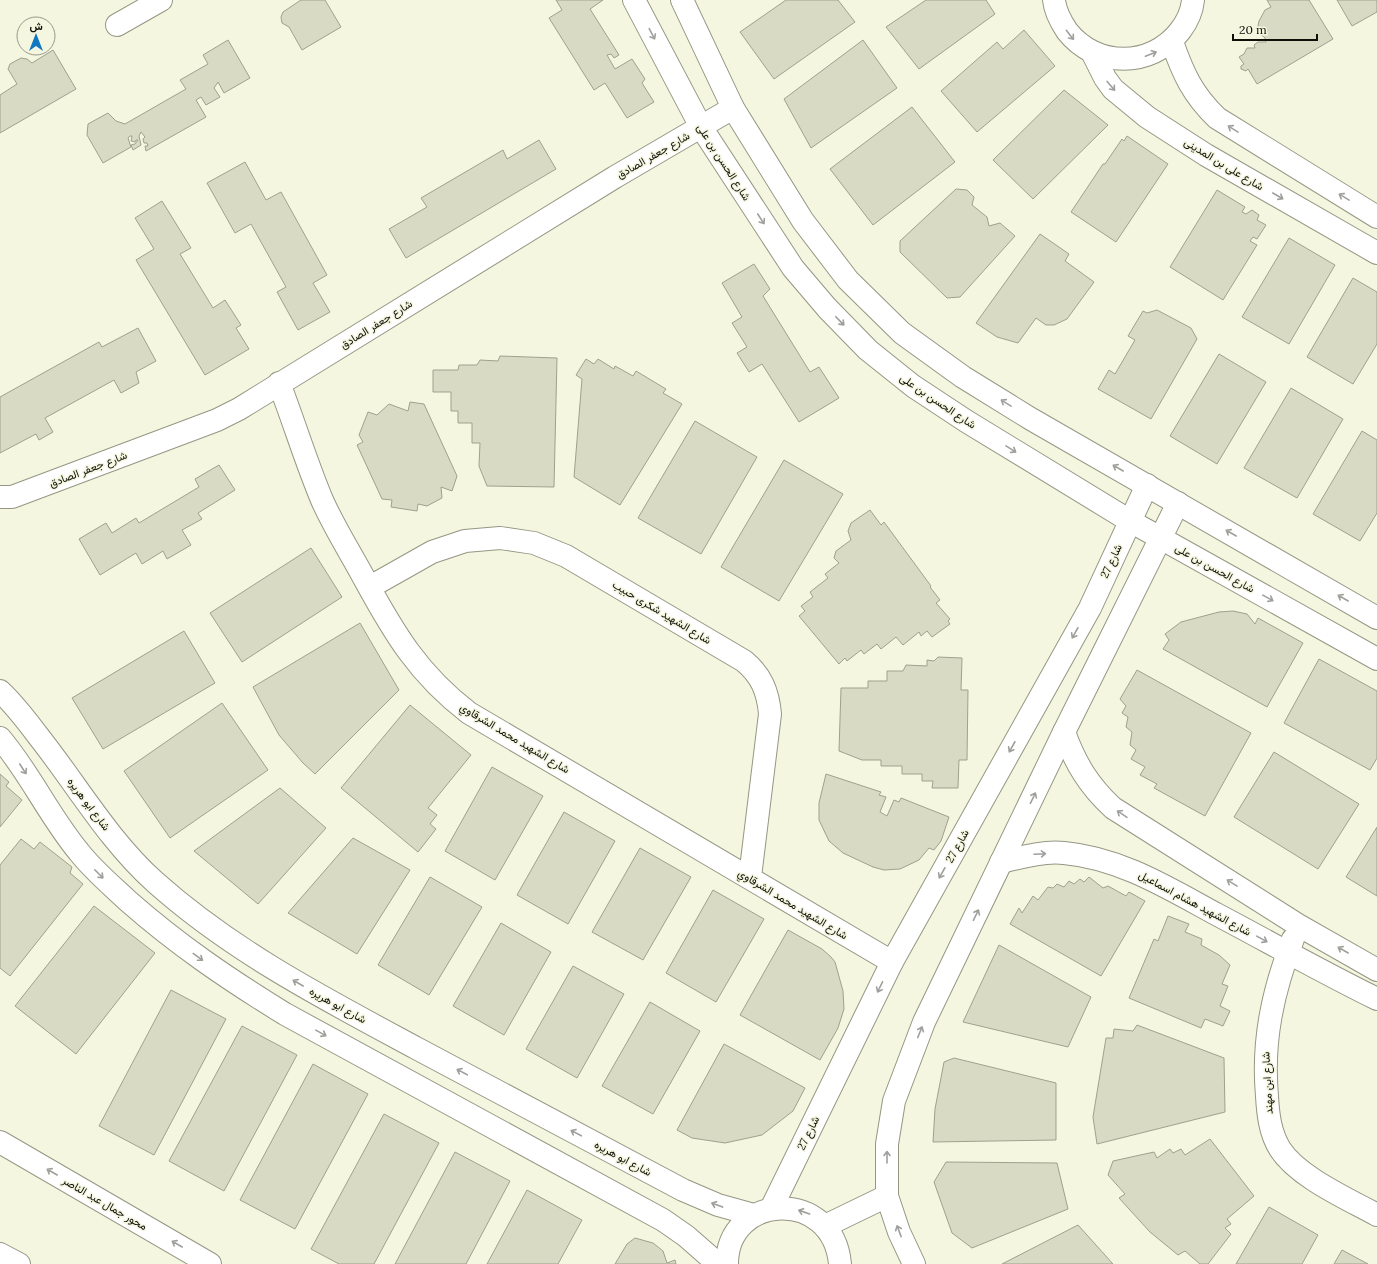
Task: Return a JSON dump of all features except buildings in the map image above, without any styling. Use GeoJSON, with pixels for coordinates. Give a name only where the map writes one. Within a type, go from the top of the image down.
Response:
{"type":"FeatureCollection","features":[{"type":"Feature","properties":{"kind":"street"},"geometry":{"type":"LineString","coordinates":[[117,25],[161,0]]}},
{"type":"Feature","properties":{"kind":"street","name":"شارع الحسن بن على"},"geometry":{"type":"LineString","coordinates":[[634,0],[701,128],[793,268],[827,308],[868,350],[913,386],[1130,521],[1377,659]]}},
{"type":"Feature","properties":{"kind":"street"},"geometry":{"type":"LineString","coordinates":[[682,0],[733,108],[803,221],[848,280],[902,333],[964,377],[1031,419],[1377,618]]}},
{"type":"Feature","properties":{"kind":"street"},"geometry":{"type":"LineString","coordinates":[[1053,1],[1062,24],[1075,41],[1092,52],[1113,59],[1134,59],[1154,53],[1172,42],[1185,25],[1193,0]]}},
{"type":"Feature","properties":{"kind":"street"},"geometry":{"type":"LineString","coordinates":[[1172,42],[1189,84],[1197,96],[1217,118],[1228,127],[1377,217]]}},
{"type":"Feature","properties":{"kind":"street","name":"شارع على بن المدينى"},"geometry":{"type":"LineString","coordinates":[[1092,52],[1105,78],[1114,89],[1147,117],[1206,155],[1377,253]]}},
{"type":"Feature","properties":{"kind":"street","name":"شارع جعفر الصادق"},"geometry":{"type":"LineString","coordinates":[[0,497],[12,497],[217,420],[239,408],[614,177],[701,128],[733,108]]}},
{"type":"Feature","properties":{"kind":"street","name":"شارع الشهيد محمد الشرقاوي"},"geometry":{"type":"LineString","coordinates":[[279,383],[323,500],[370,587],[412,658],[433,682],[464,709],[892,962]]}},
{"type":"Feature","properties":{"kind":"street","name":"شارع 27"},"geometry":{"type":"LineString","coordinates":[[727,1264],[727,1256],[732,1240],[742,1226],[763,1212],[892,962],[1090,608],[1147,485]]}},
{"type":"Feature","properties":{"kind":"street"},"geometry":{"type":"LineString","coordinates":[[914,1264],[899,1232],[888,1196],[887,1144],[894,1101],[924,1022],[1064,732],[1178,503]]}},
{"type":"Feature","properties":{"kind":"street","name":"شارع الشهيد شكرى حبيب"},"geometry":{"type":"LineString","coordinates":[[370,587],[432,552],[465,541],[500,538],[534,543],[566,556],[744,661],[753,669],[766,690],[770,714],[750,877]]}},
{"type":"Feature","properties":{"kind":"street"},"geometry":{"type":"LineString","coordinates":[[1090,608],[1117,625]]}},
{"type":"Feature","properties":{"kind":"street","name":"شارع ابو هريره"},"geometry":{"type":"LineString","coordinates":[[0,691],[13,703],[35,731],[120,846],[153,880],[198,919],[241,948],[296,982],[390,1034],[683,1190],[718,1205],[763,1212],[791,1208],[810,1214],[825,1226]]}},
{"type":"Feature","properties":{"kind":"street"},"geometry":{"type":"LineString","coordinates":[[1064,732],[1071,754],[1082,774],[1096,792],[1113,808],[1298,925],[1377,970]]}},
{"type":"Feature","properties":{"kind":"street"},"geometry":{"type":"LineString","coordinates":[[0,738],[12,752],[59,826],[80,854],[108,883],[163,932],[226,978],[285,1014],[663,1220],[686,1236],[718,1264]]}},
{"type":"Feature","properties":{"kind":"street","name":"شارع الشهيد هشام اسماعيل"},"geometry":{"type":"LineString","coordinates":[[1002,862],[1032,854],[1064,853],[1095,858],[1121,866],[1182,896],[1377,999]]}},
{"type":"Feature","properties":{"kind":"street","name":"شارع ابن مهند"},"geometry":{"type":"LineString","coordinates":[[1298,925],[1277,984],[1266,1044],[1265,1077],[1269,1120],[1280,1149],[1302,1172],[1377,1215]]}},
{"type":"Feature","properties":{"kind":"street","name":"محور جمال عبد الناصر"},"geometry":{"type":"LineString","coordinates":[[0,1142],[210,1264]]}},
{"type":"Feature","properties":{"kind":"street"},"geometry":{"type":"LineString","coordinates":[[840,1264],[834,1238],[825,1226],[888,1196]]}},
{"type":"Feature","properties":{"kind":"street"},"geometry":{"type":"LineString","coordinates":[[0,1254],[19,1264]]}}]}
